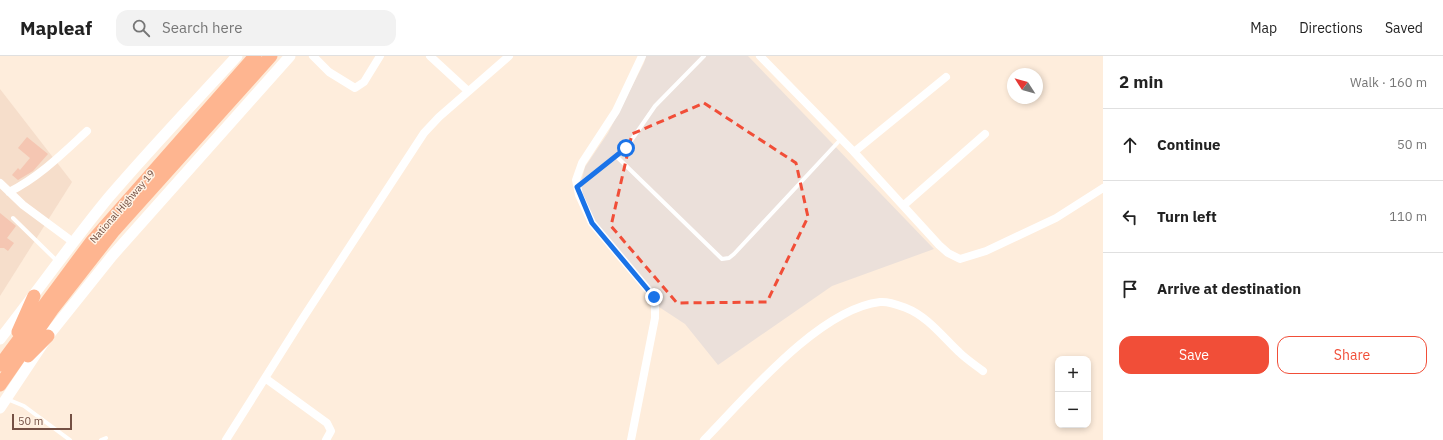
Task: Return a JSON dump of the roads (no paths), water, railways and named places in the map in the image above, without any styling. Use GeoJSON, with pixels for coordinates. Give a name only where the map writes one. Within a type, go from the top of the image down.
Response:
{"type":"FeatureCollection","features":[{"type":"Feature","properties":{"kind":"highway","name":"National Highway 19"},"geometry":{"type":"LineString","coordinates":[[3,370],[91,242],[255,56]]}},
{"type":"Feature","properties":{"kind":"highway"},"geometry":{"type":"LineString","coordinates":[[3,370],[113,232],[271,56]]}},
{"type":"Feature","properties":{"kind":"highway"},"geometry":{"type":"LineString","coordinates":[[3,370],[34,296]]}},
{"type":"Feature","properties":{"kind":"highway"},"geometry":{"type":"LineString","coordinates":[[3,370],[48,336]]}},
{"type":"Feature","properties":{"kind":"main road"},"geometry":{"type":"LineString","coordinates":[[0,339],[34,296],[58,261],[110,197],[237,56]]}},
{"type":"Feature","properties":{"kind":"main road"},"geometry":{"type":"LineString","coordinates":[[3,404],[48,336],[140,223],[290,56]]}},
{"type":"Feature","properties":{"kind":"street"},"geometry":{"type":"LineString","coordinates":[[313,56],[330,72],[351,87],[355,88],[364,82],[380,56]]}},
{"type":"Feature","properties":{"kind":"street"},"geometry":{"type":"LineString","coordinates":[[430,56],[451,73],[468,90]]}},
{"type":"Feature","properties":{"kind":"street"},"geometry":{"type":"LineString","coordinates":[[226,440],[424,133],[468,90],[509,56]]}},
{"type":"Feature","properties":{"kind":"street"},"geometry":{"type":"LineString","coordinates":[[631,440],[651,342],[656,302],[650,292],[592,223],[577,187],[576,180],[582,163],[616,111],[635,74],[642,56]]}},
{"type":"Feature","properties":{"kind":"street"},"geometry":{"type":"LineString","coordinates":[[760,56],[854,152],[948,253],[964,258],[996,247],[1056,218],[1103,188]]}},
{"type":"Feature","properties":{"kind":"street"},"geometry":{"type":"LineString","coordinates":[[854,152],[946,77]]}},
{"type":"Feature","properties":{"kind":"street"},"geometry":{"type":"LineString","coordinates":[[9,192],[42,172],[87,131]]}},
{"type":"Feature","properties":{"kind":"street"},"geometry":{"type":"LineString","coordinates":[[904,205],[985,134]]}},
{"type":"Feature","properties":{"kind":"street"},"geometry":{"type":"LineString","coordinates":[[0,183],[9,192],[73,242]]}},
{"type":"Feature","properties":{"kind":"street"},"geometry":{"type":"LineString","coordinates":[[704,440],[781,362],[807,338],[841,314],[866,305],[889,302],[916,313],[960,354],[983,370]]}},
{"type":"Feature","properties":{"kind":"street"},"geometry":{"type":"LineString","coordinates":[[265,378],[327,423],[331,431],[326,440]]}},
{"type":"Feature","properties":{"kind":"lane"},"geometry":{"type":"LineString","coordinates":[[577,187],[633,141],[655,106],[704,56]]}},
{"type":"Feature","properties":{"kind":"lane"},"geometry":{"type":"LineString","coordinates":[[616,156],[722,259],[729,258],[734,254],[841,139]]}},
{"type":"Feature","properties":{"kind":"lane"},"geometry":{"type":"LineString","coordinates":[[13,218],[58,261]]}},
{"type":"Feature","properties":{"kind":"lane"},"geometry":{"type":"LineString","coordinates":[[3,404],[16,401],[70,440]]}},
{"type":"Feature","properties":{"kind":"lane"},"geometry":{"type":"LineString","coordinates":[[102,440],[106,438]]}}]}
